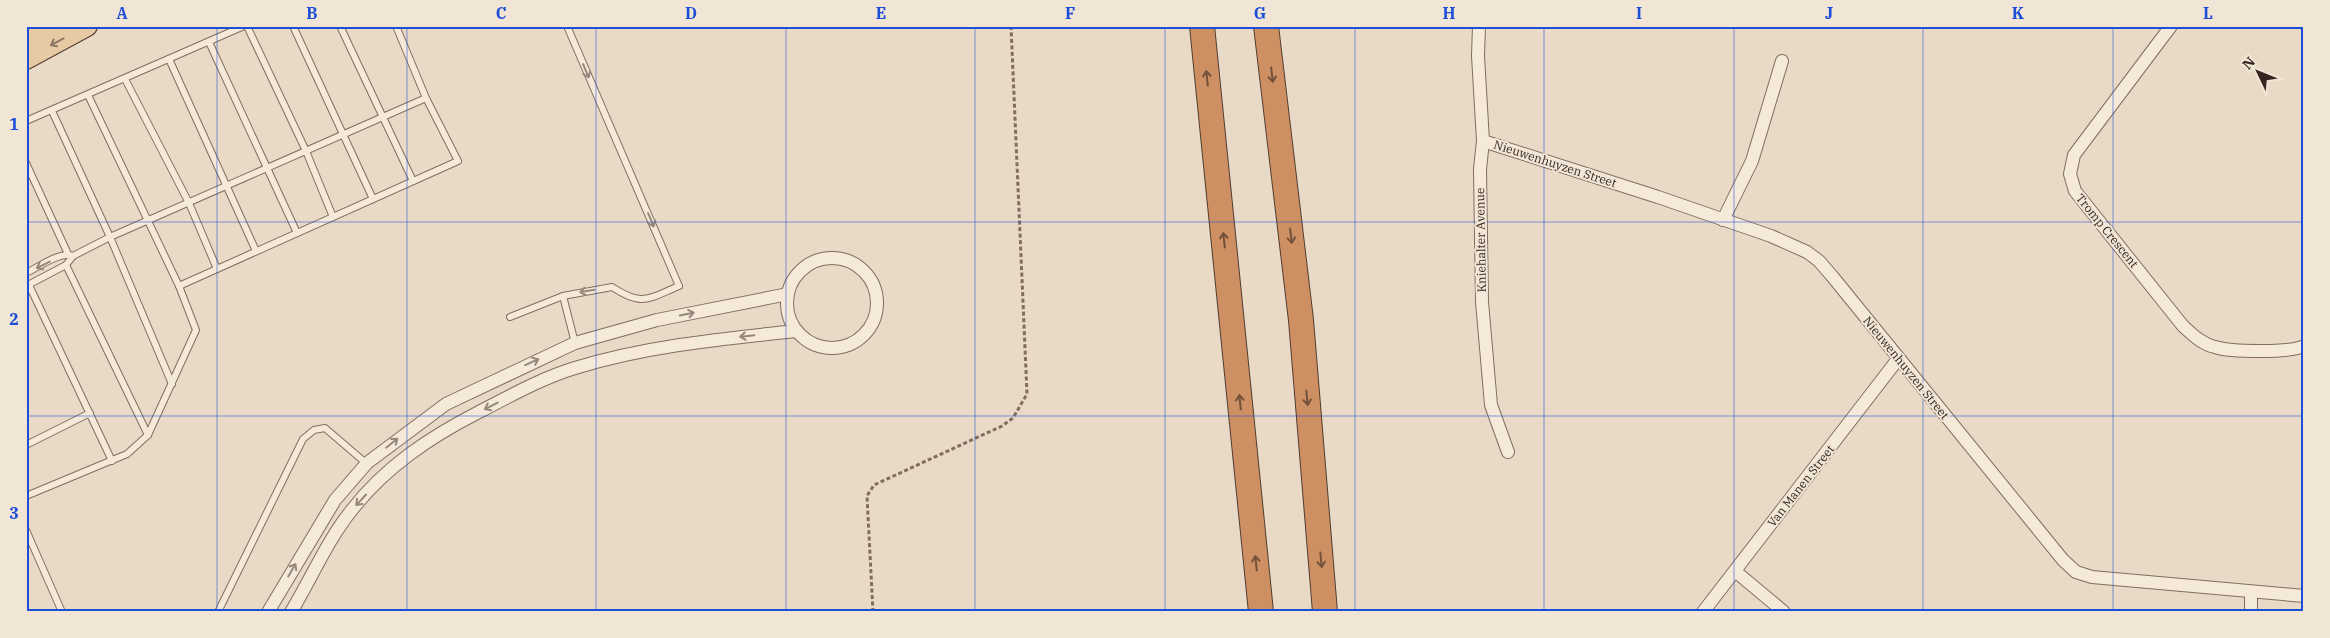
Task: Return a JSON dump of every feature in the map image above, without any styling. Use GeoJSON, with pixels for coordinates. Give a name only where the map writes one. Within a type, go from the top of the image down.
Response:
{"type":"FeatureCollection","features":[{"type":"Feature","properties":{"kind":"highway"},"geometry":{"type":"LineString","coordinates":[[1202,26],[1261,612]]}},
{"type":"Feature","properties":{"kind":"highway"},"geometry":{"type":"LineString","coordinates":[[1266,26],[1300,320],[1325,612]]}},
{"type":"Feature","properties":{"kind":"main road"},"geometry":{"type":"LineString","coordinates":[[26,37],[51,26]]}},
{"type":"Feature","properties":{"kind":"main road"},"geometry":{"type":"LineString","coordinates":[[26,58],[87,26]]}},
{"type":"Feature","properties":{"kind":"street","name":"Kniehalter Avenue"},"geometry":{"type":"LineString","coordinates":[[1479,26],[1478,56],[1483,141],[1480,169],[1482,302],[1491,405],[1508,452]]}},
{"type":"Feature","properties":{"kind":"street","name":"Tromp Crescent"},"geometry":{"type":"LineString","coordinates":[[2172,26],[2074,154],[2070,174],[2075,191],[2183,326],[2201,342],[2216,348],[2233,350],[2282,350],[2304,346]]}},
{"type":"Feature","properties":{"kind":"street"},"geometry":{"type":"LineString","coordinates":[[1723,220],[1752,161],[1782,61]]}},
{"type":"Feature","properties":{"kind":"street","name":"Nieuwenhuyzen Street"},"geometry":{"type":"LineString","coordinates":[[1483,141],[1723,220],[1807,252],[1819,261],[2051,546],[2076,572],[2092,578],[2304,596]]}},
{"type":"Feature","properties":{"kind":"street"},"geometry":{"type":"LineString","coordinates":[[836,258],[851,262],[864,270],[873,283],[877,298],[876,314],[870,328],[859,339],[846,346],[831,348],[817,346],[804,339],[789,320],[788,294],[792,281],[800,271],[817,261],[836,258]]}},
{"type":"Feature","properties":{"kind":"street"},"geometry":{"type":"LineString","coordinates":[[268,612],[335,500],[366,464],[446,404],[575,343],[657,320],[788,294]]}},
{"type":"Feature","properties":{"kind":"street"},"geometry":{"type":"LineString","coordinates":[[291,612],[351,511],[409,453],[459,422],[516,392],[574,368],[634,353],[700,341],[796,330]]}},
{"type":"Feature","properties":{"kind":"street","name":"Van Manen Street"},"geometry":{"type":"LineString","coordinates":[[1703,612],[1898,359]]}},
{"type":"Feature","properties":{"kind":"street"},"geometry":{"type":"LineString","coordinates":[[1735,571],[1784,612]]}},
{"type":"Feature","properties":{"kind":"street"},"geometry":{"type":"LineString","coordinates":[[2251,592],[2251,612]]}},
{"type":"Feature","properties":{"kind":"lane"},"geometry":{"type":"LineString","coordinates":[[26,121],[246,26],[306,151],[333,217]]}},
{"type":"Feature","properties":{"kind":"lane"},"geometry":{"type":"LineString","coordinates":[[293,26],[373,198]]}},
{"type":"Feature","properties":{"kind":"lane"},"geometry":{"type":"LineString","coordinates":[[340,26],[413,181]]}},
{"type":"Feature","properties":{"kind":"lane"},"geometry":{"type":"LineString","coordinates":[[179,286],[458,160],[426,98],[396,26]]}},
{"type":"Feature","properties":{"kind":"lane"},"geometry":{"type":"LineString","coordinates":[[510,317],[563,296],[612,287],[631,299],[646,299],[679,286],[567,26]]}},
{"type":"Feature","properties":{"kind":"lane"},"geometry":{"type":"LineString","coordinates":[[209,42],[298,233]]}},
{"type":"Feature","properties":{"kind":"lane"},"geometry":{"type":"LineString","coordinates":[[169,59],[256,251]]}},
{"type":"Feature","properties":{"kind":"lane"},"geometry":{"type":"LineString","coordinates":[[126,79],[189,202],[217,269]]}},
{"type":"Feature","properties":{"kind":"lane"},"geometry":{"type":"LineString","coordinates":[[26,496],[127,454],[148,435],[196,330],[179,286],[88,95]]}},
{"type":"Feature","properties":{"kind":"lane"},"geometry":{"type":"LineString","coordinates":[[26,273],[110,238],[426,98]]}},
{"type":"Feature","properties":{"kind":"lane"},"geometry":{"type":"LineString","coordinates":[[52,111],[110,238],[172,384]]}},
{"type":"Feature","properties":{"kind":"lane"},"geometry":{"type":"LineString","coordinates":[[26,163],[70,255],[66,264],[28,286],[112,461]]}},
{"type":"Feature","properties":{"kind":"lane"},"geometry":{"type":"LineString","coordinates":[[66,264],[148,435]]}},
{"type":"Feature","properties":{"kind":"lane"},"geometry":{"type":"LineString","coordinates":[[563,296],[575,343]]}},
{"type":"Feature","properties":{"kind":"lane"},"geometry":{"type":"LineString","coordinates":[[26,445],[90,413]]}},
{"type":"Feature","properties":{"kind":"lane"},"geometry":{"type":"LineString","coordinates":[[218,612],[303,439],[314,430],[325,428],[366,464]]}},
{"type":"Feature","properties":{"kind":"lane"},"geometry":{"type":"LineString","coordinates":[[26,530],[62,612]]}},
{"type":"Feature","properties":{"kind":"path"},"geometry":{"type":"LineString","coordinates":[[873,612],[868,496],[874,485],[1002,426],[1013,418],[1027,394],[1011,26]]}}]}
